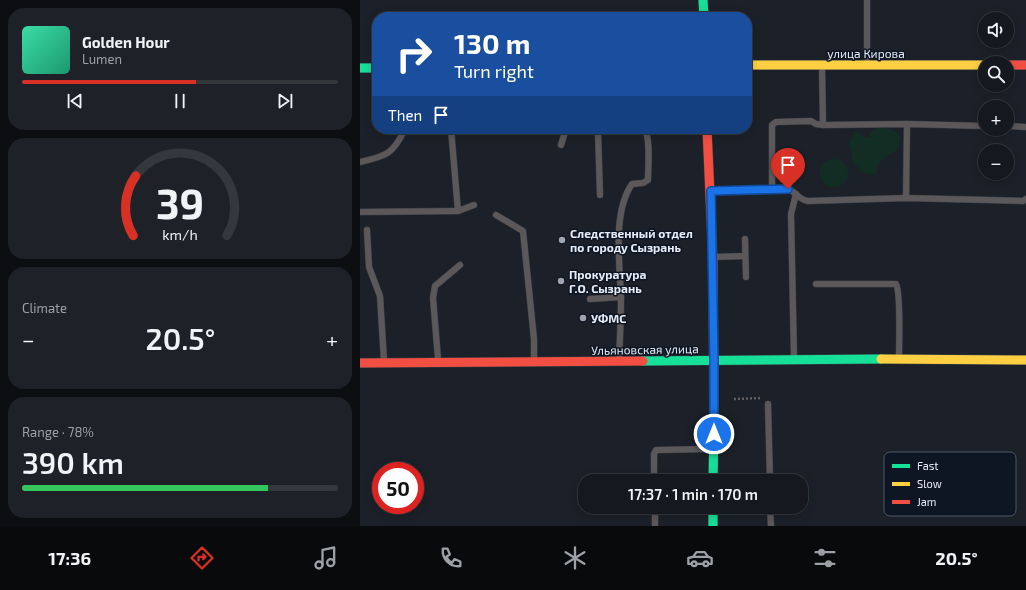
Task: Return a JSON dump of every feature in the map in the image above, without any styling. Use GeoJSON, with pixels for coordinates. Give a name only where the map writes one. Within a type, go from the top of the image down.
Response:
{"type":"FeatureCollection","features":[{"type":"Feature","properties":{"kind":"main road"},"geometry":{"type":"LineString","coordinates":[[703,0],[704,12]]}},
{"type":"Feature","properties":{"kind":"main road","name":"улица Кирова"},"geometry":{"type":"LineString","coordinates":[[752,65],[978,65]]}},
{"type":"Feature","properties":{"kind":"main road"},"geometry":{"type":"LineString","coordinates":[[1014,65],[1026,65]]}},
{"type":"Feature","properties":{"kind":"main road"},"geometry":{"type":"LineString","coordinates":[[360,68],[372,68]]}},
{"type":"Feature","properties":{"kind":"main road"},"geometry":{"type":"LineString","coordinates":[[707,134],[711,191],[714,360],[714,474]]}},
{"type":"Feature","properties":{"kind":"main road","name":"Ульяновская улица"},"geometry":{"type":"LineString","coordinates":[[360,363],[619,362],[794,358],[1026,360]]}},
{"type":"Feature","properties":{"kind":"main road"},"geometry":{"type":"LineString","coordinates":[[713,514],[713,526]]}},
{"type":"Feature","properties":{"kind":"lane"},"geometry":{"type":"LineString","coordinates":[[867,0],[868,64]]}},
{"type":"Feature","properties":{"kind":"lane"},"geometry":{"type":"LineString","coordinates":[[822,65],[823,125]]}},
{"type":"Feature","properties":{"kind":"lane"},"geometry":{"type":"LineString","coordinates":[[772,189],[772,125],[776,122],[811,121],[816,124],[823,125],[907,124],[978,126]]}},
{"type":"Feature","properties":{"kind":"lane"},"geometry":{"type":"LineString","coordinates":[[906,198],[907,124]]}},
{"type":"Feature","properties":{"kind":"lane"},"geometry":{"type":"LineString","coordinates":[[1014,126],[1026,127]]}},
{"type":"Feature","properties":{"kind":"lane"},"geometry":{"type":"LineString","coordinates":[[360,162],[386,155],[394,149],[402,134]]}},
{"type":"Feature","properties":{"kind":"lane"},"geometry":{"type":"LineString","coordinates":[[451,134],[458,211]]}},
{"type":"Feature","properties":{"kind":"lane"},"geometry":{"type":"LineString","coordinates":[[561,145],[564,134]]}},
{"type":"Feature","properties":{"kind":"lane"},"geometry":{"type":"LineString","coordinates":[[598,134],[600,195]]}},
{"type":"Feature","properties":{"kind":"lane"},"geometry":{"type":"LineString","coordinates":[[619,362],[619,228],[627,192],[632,184],[643,183],[648,180],[647,134]]}},
{"type":"Feature","properties":{"kind":"lane"},"geometry":{"type":"LineString","coordinates":[[711,191],[788,189],[804,200],[808,201],[906,198],[1026,200]]}},
{"type":"Feature","properties":{"kind":"lane"},"geometry":{"type":"LineString","coordinates":[[794,358],[791,214],[796,194]]}},
{"type":"Feature","properties":{"kind":"lane"},"geometry":{"type":"LineString","coordinates":[[360,212],[458,211],[474,205]]}},
{"type":"Feature","properties":{"kind":"lane"},"geometry":{"type":"LineString","coordinates":[[496,215],[523,231],[534,339],[534,362]]}},
{"type":"Feature","properties":{"kind":"lane"},"geometry":{"type":"LineString","coordinates":[[367,230],[369,267],[380,296],[384,362]]}},
{"type":"Feature","properties":{"kind":"lane"},"geometry":{"type":"LineString","coordinates":[[745,239],[746,277]]}},
{"type":"Feature","properties":{"kind":"lane"},"geometry":{"type":"LineString","coordinates":[[712,257],[745,256]]}},
{"type":"Feature","properties":{"kind":"lane"},"geometry":{"type":"LineString","coordinates":[[438,362],[433,298],[435,286],[460,265]]}},
{"type":"Feature","properties":{"kind":"lane"},"geometry":{"type":"LineString","coordinates":[[816,284],[896,284],[898,286],[899,358]]}},
{"type":"Feature","properties":{"kind":"lane"},"geometry":{"type":"LineString","coordinates":[[590,299],[620,297]]}},
{"type":"Feature","properties":{"kind":"lane"},"geometry":{"type":"LineString","coordinates":[[768,404],[770,474]]}},
{"type":"Feature","properties":{"kind":"lane"},"geometry":{"type":"LineString","coordinates":[[654,474],[654,454],[656,450],[714,449]]}},
{"type":"Feature","properties":{"kind":"lane"},"geometry":{"type":"LineString","coordinates":[[654,514],[655,526]]}},
{"type":"Feature","properties":{"kind":"lane"},"geometry":{"type":"LineString","coordinates":[[770,514],[771,526]]}},
{"type":"Feature","properties":{"kind":"path"},"geometry":{"type":"LineString","coordinates":[[734,398],[763,398],[766,399],[768,404]]}},
{"type":"Feature","properties":{"kind":"green space"},"geometry":{"type":"Polygon","coordinates":[[[877,128],[884,128],[896,132],[901,137],[900,143],[896,150],[881,161],[875,175],[864,173],[852,161],[849,144],[855,131],[859,132],[863,137],[869,137],[871,132],[877,128]]]}},
{"type":"Feature","properties":{"kind":"green space"},"geometry":{"type":"Polygon","coordinates":[[[834,159],[844,163],[848,173],[844,183],[834,187],[824,183],[820,173],[824,163],[834,159]]]}},
{"type":"Feature","properties":{"kind":"traffic: fast"},"geometry":{"type":"LineString","coordinates":[[703,0],[704,12]]}},
{"type":"Feature","properties":{"kind":"traffic: fast"},"geometry":{"type":"LineString","coordinates":[[360,68],[372,68]]}},
{"type":"Feature","properties":{"kind":"traffic: fast"},"geometry":{"type":"LineString","coordinates":[[643,361],[881,359]]}},
{"type":"Feature","properties":{"kind":"traffic: fast"},"geometry":{"type":"LineString","coordinates":[[713,474],[714,428]]}},
{"type":"Feature","properties":{"kind":"traffic: fast"},"geometry":{"type":"LineString","coordinates":[[713,514],[713,526]]}},
{"type":"Feature","properties":{"kind":"traffic: slow"},"geometry":{"type":"LineString","coordinates":[[752,65],[978,65]]}},
{"type":"Feature","properties":{"kind":"traffic: slow"},"geometry":{"type":"LineString","coordinates":[[881,359],[1026,360]]}},
{"type":"Feature","properties":{"kind":"traffic: jam"},"geometry":{"type":"LineString","coordinates":[[1014,65],[1026,65]]}},
{"type":"Feature","properties":{"kind":"traffic: jam"},"geometry":{"type":"LineString","coordinates":[[707,134],[713,261],[714,428]]}},
{"type":"Feature","properties":{"kind":"traffic: jam"},"geometry":{"type":"LineString","coordinates":[[360,363],[643,361]]}},
{"type":"Feature","properties":{"kind":"place","name":"Следственный отдел по городу Сызрань"},"geometry":{"type":"Point","coordinates":[562,240]}},
{"type":"Feature","properties":{"kind":"place","name":"Прокуратура Г.О. Сызрань"},"geometry":{"type":"Point","coordinates":[561,281]}},
{"type":"Feature","properties":{"kind":"place","name":"УФМС"},"geometry":{"type":"Point","coordinates":[583,318]}},
{"type":"Feature","properties":{"kind":"route"},"geometry":{"type":"LineString","coordinates":[[714,434],[711,191],[788,189]]}}]}
